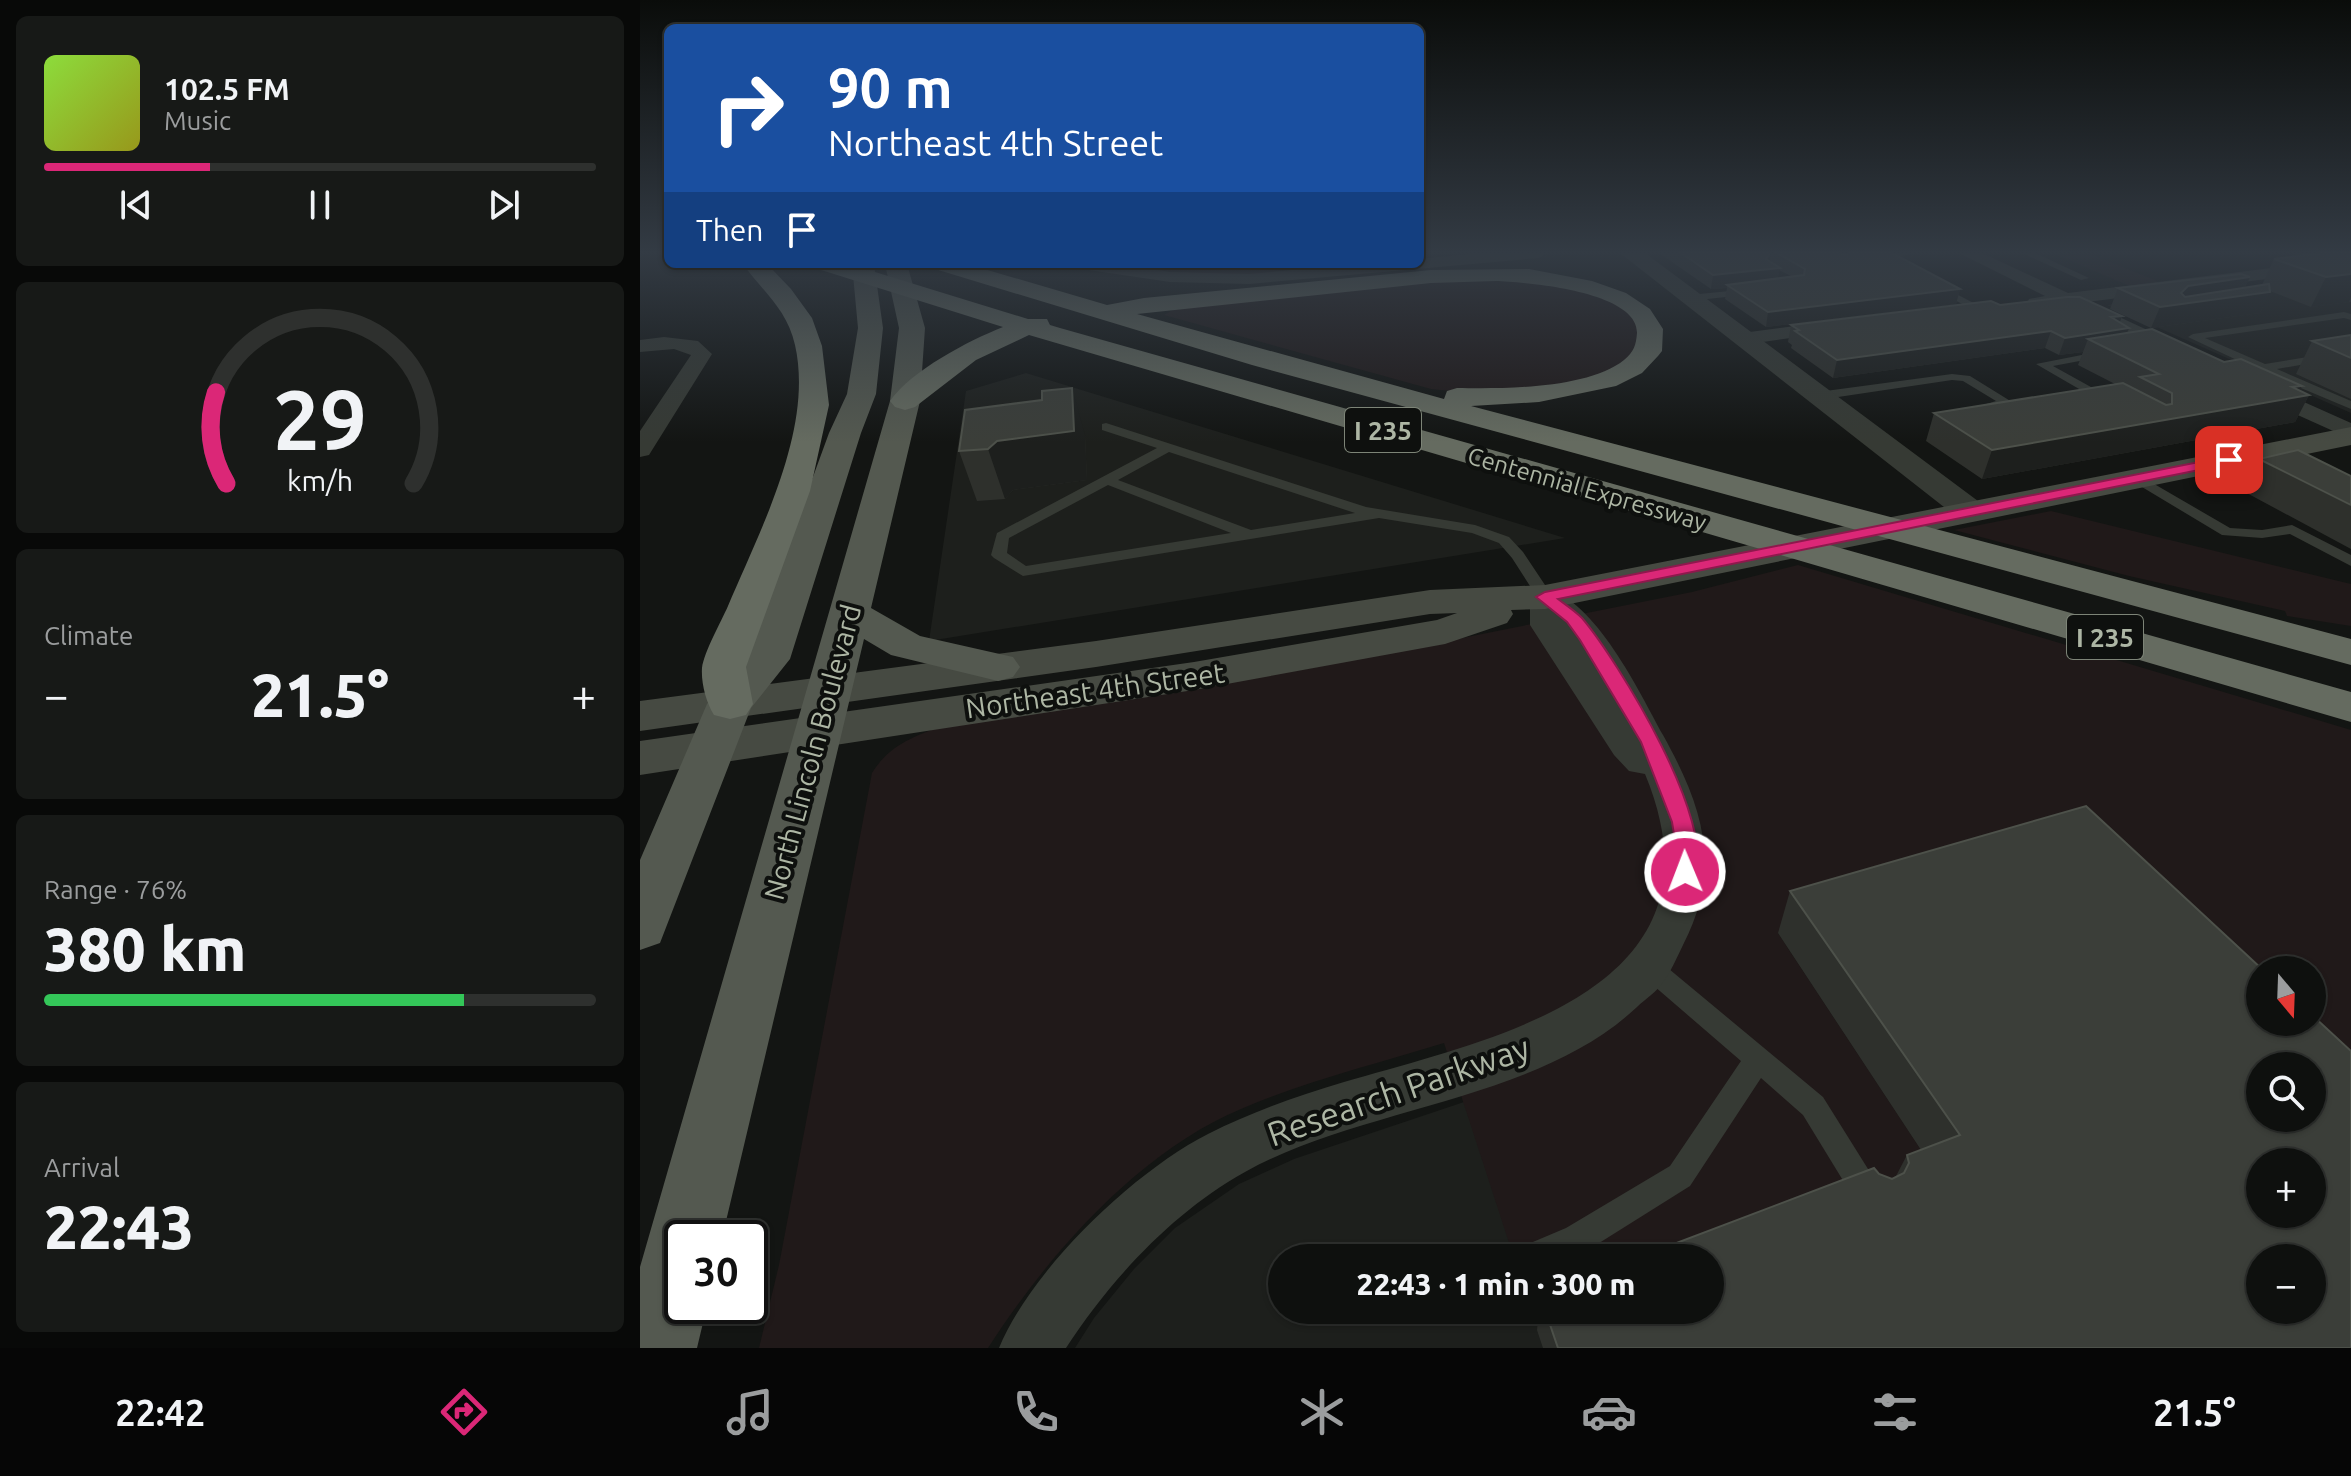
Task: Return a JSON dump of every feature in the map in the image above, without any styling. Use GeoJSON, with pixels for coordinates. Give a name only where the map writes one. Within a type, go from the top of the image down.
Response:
{"type":"FeatureCollection","features":[{"type":"Feature","properties":{"kind":"highway"},"geometry":{"type":"LineString","coordinates":[[722,725],[724,667],[793,491],[814,405],[809,346],[798,316]]}},
{"type":"Feature","properties":{"kind":"highway","name":"Centennial Expressway"},"geometry":{"type":"LineString","coordinates":[[993,316],[2351,707]]}},
{"type":"Feature","properties":{"kind":"highway"},"geometry":{"type":"LineString","coordinates":[[905,401],[964,353],[998,337],[1035,325],[1080,316]]}},
{"type":"Feature","properties":{"kind":"highway","name":"Centennial Expressway"},"geometry":{"type":"LineString","coordinates":[[1109,316],[1816,508],[1962,528],[2147,597],[2351,652]]}},
{"type":"Feature","properties":{"kind":"highway"},"geometry":{"type":"LineString","coordinates":[[1383,392],[1496,397],[1569,390],[1604,380],[1635,363],[1649,345],[1650,327],[1641,316]]}},
{"type":"Feature","properties":{"kind":"highway"},"geometry":{"type":"LineString","coordinates":[[2147,597],[2351,632]]}},
{"type":"Feature","properties":{"kind":"main road"},"geometry":{"type":"LineString","coordinates":[[640,926],[722,725],[768,659],[845,433],[855,416],[872,316]]}},
{"type":"Feature","properties":{"kind":"main road","name":"North Lincoln Boulevard"},"geometry":{"type":"LineString","coordinates":[[690,1220],[905,401],[912,328],[909,316]]}},
{"type":"Feature","properties":{"kind":"main road","name":"Northeast 4th Street"},"geometry":{"type":"LineString","coordinates":[[823,710],[998,667],[1430,602],[1545,597],[1962,528],[2137,478],[2351,434]]}},
{"type":"Feature","properties":{"kind":"main road","name":"Northeast 4th Street"},"geometry":{"type":"LineString","coordinates":[[640,758],[722,725],[823,710],[1102,691],[1445,631],[1545,597]]}},
{"type":"Feature","properties":{"kind":"main road"},"geometry":{"type":"LineString","coordinates":[[849,613],[906,646],[998,667]]}},
{"type":"Feature","properties":{"kind":"main road","name":"Northeast 4th Street"},"geometry":{"type":"LineString","coordinates":[[640,716],[722,725]]}},
{"type":"Feature","properties":{"kind":"main road"},"geometry":{"type":"LineString","coordinates":[[657,1348],[664,1321]]}},
{"type":"Feature","properties":{"kind":"street"},"geometry":{"type":"LineString","coordinates":[[1712,316],[1818,396],[1962,528]]}},
{"type":"Feature","properties":{"kind":"street"},"geometry":{"type":"LineString","coordinates":[[2102,316],[2351,434]]}},
{"type":"Feature","properties":{"kind":"street"},"geometry":{"type":"LineString","coordinates":[[1742,339],[1857,324]]}},
{"type":"Feature","properties":{"kind":"street"},"geometry":{"type":"LineString","coordinates":[[640,346],[686,344],[699,349],[701,358],[640,450]]}},
{"type":"Feature","properties":{"kind":"street","name":"Research Parkway"},"geometry":{"type":"LineString","coordinates":[[1030,1348],[1074,1285],[1110,1247],[1175,1187],[1226,1153],[1296,1123],[1467,1070],[1554,1036],[1615,1001],[1648,966],[1672,928],[1682,898],[1687,847],[1674,798],[1627,746],[1546,625],[1545,597]]}},
{"type":"Feature","properties":{"kind":"lane"},"geometry":{"type":"LineString","coordinates":[[2338,316],[2193,337],[2351,405]]}},
{"type":"Feature","properties":{"kind":"lane"},"geometry":{"type":"LineString","coordinates":[[2135,349],[2165,345]]}},
{"type":"Feature","properties":{"kind":"lane"},"geometry":{"type":"LineString","coordinates":[[2114,404],[2042,364],[2121,351]]}},
{"type":"Feature","properties":{"kind":"lane"},"geometry":{"type":"LineString","coordinates":[[2262,368],[2351,353]]}},
{"type":"Feature","properties":{"kind":"lane"},"geometry":{"type":"LineString","coordinates":[[1818,396],[1952,377],[1966,378],[2006,402],[1973,411]]}},
{"type":"Feature","properties":{"kind":"lane"},"geometry":{"type":"LineString","coordinates":[[1106,427],[1280,487],[1376,514],[1475,529],[1504,540],[1518,555],[1545,597]]}},
{"type":"Feature","properties":{"kind":"lane"},"geometry":{"type":"LineString","coordinates":[[1167,448],[1002,536],[999,555],[1023,571],[1376,514]]}},
{"type":"Feature","properties":{"kind":"lane"},"geometry":{"type":"LineString","coordinates":[[2137,478],[2227,532],[2262,534],[2292,529],[2351,561]]}},
{"type":"Feature","properties":{"kind":"lane"},"geometry":{"type":"LineString","coordinates":[[1109,481],[1251,535]]}},
{"type":"Feature","properties":{"kind":"lane"},"geometry":{"type":"LineString","coordinates":[[1648,966],[1813,1106],[1871,1200]]}},
{"type":"Feature","properties":{"kind":"lane"},"geometry":{"type":"LineString","coordinates":[[1565,1244],[1680,1176],[1758,1059]]}},
{"type":"Feature","properties":{"kind":"shaded area"},"geometry":{"type":"Polygon","coordinates":[[[1167,316],[1632,316],[1642,337],[1629,358],[1612,370],[1563,385],[1477,392],[1431,389],[1167,316]]]}},
{"type":"Feature","properties":{"kind":"shaded area"},"geometry":{"type":"Polygon","coordinates":[[[2132,316],[2351,316],[2351,413],[2132,316]]]}},
{"type":"Feature","properties":{"kind":"shaded area"},"geometry":{"type":"Polygon","coordinates":[[[1026,373],[1565,538],[929,641],[966,391],[1026,373]]]}},
{"type":"Feature","properties":{"kind":"shaded area"},"geometry":{"type":"Polygon","coordinates":[[[2051,511],[2351,584],[2351,626],[2287,616],[2285,611],[2129,576],[1954,530],[2051,511]]]}},
{"type":"Feature","properties":{"kind":"shaded area"},"geometry":{"type":"Polygon","coordinates":[[[1798,565],[2351,730],[2351,1130],[2326,1089],[2326,1052],[2256,1052],[1778,933],[1937,1174],[1724,1253],[1724,1244],[1509,1244],[1444,1043],[1266,1099],[1203,1128],[1166,1152],[1131,1179],[1067,1243],[988,1348],[759,1348],[765,1324],[768,1324],[768,1311],[872,773],[878,764],[910,739],[940,727],[1307,669],[1692,592],[1798,565]]]}},
{"type":"Feature","properties":{"kind":"shaded area"},"geometry":{"type":"Polygon","coordinates":[[[1778,933],[2246,1062],[2246,1132],[2314,1132],[2317,1148],[2246,1148],[2246,1228],[2326,1228],[2326,1201],[2351,1348],[1075,1348],[1094,1318],[1134,1269],[1175,1228],[1239,1184],[1294,1159],[1464,1102],[1510,1244],[1268,1244],[1268,1324],[1724,1324],[1724,1302],[1937,1174],[1778,933]]]}},
{"type":"Feature","properties":{"kind":"building"},"geometry":{"type":"Polygon","coordinates":[[[1867,316],[2122,316],[2111,317],[2129,328],[2065,338],[2051,331],[1837,360],[1791,325],[1867,316]]]}},
{"type":"Feature","properties":{"kind":"building"},"geometry":{"type":"Polygon","coordinates":[[[2152,329],[2224,362],[2241,359],[2302,386],[2292,387],[2309,395],[1992,450],[1934,413],[2123,383],[2166,405],[2172,404],[2172,393],[2140,377],[2159,374],[2088,339],[2152,329]]]}},
{"type":"Feature","properties":{"kind":"building"},"geometry":{"type":"Polygon","coordinates":[[[2351,335],[2351,358],[2312,341],[2351,335]]]}},
{"type":"Feature","properties":{"kind":"building"},"geometry":{"type":"Polygon","coordinates":[[[1072,388],[1074,431],[997,441],[988,449],[959,451],[965,410],[1042,400],[1042,391],[1072,388]]]}},
{"type":"Feature","properties":{"kind":"building"},"geometry":{"type":"Polygon","coordinates":[[[2298,450],[2351,476],[2351,505],[2259,459],[2298,450]]]}},
{"type":"Feature","properties":{"kind":"building"},"geometry":{"type":"Polygon","coordinates":[[[2086,806],[2248,956],[2246,1036],[2326,1036],[2326,1028],[2351,1051],[2351,1348],[1558,1348],[1550,1324],[1724,1324],[1724,1244],[1674,1244],[1874,1168],[1879,1174],[1892,1179],[1904,1173],[1909,1163],[1907,1155],[1960,1135],[1790,891],[2086,806]]]}},
{"type":"Feature","properties":{"kind":"route"},"geometry":{"type":"LineString","coordinates":[[1685,872],[1687,847],[1682,822],[1651,742],[1588,638],[1573,619],[1545,597],[2229,460]]}}]}
